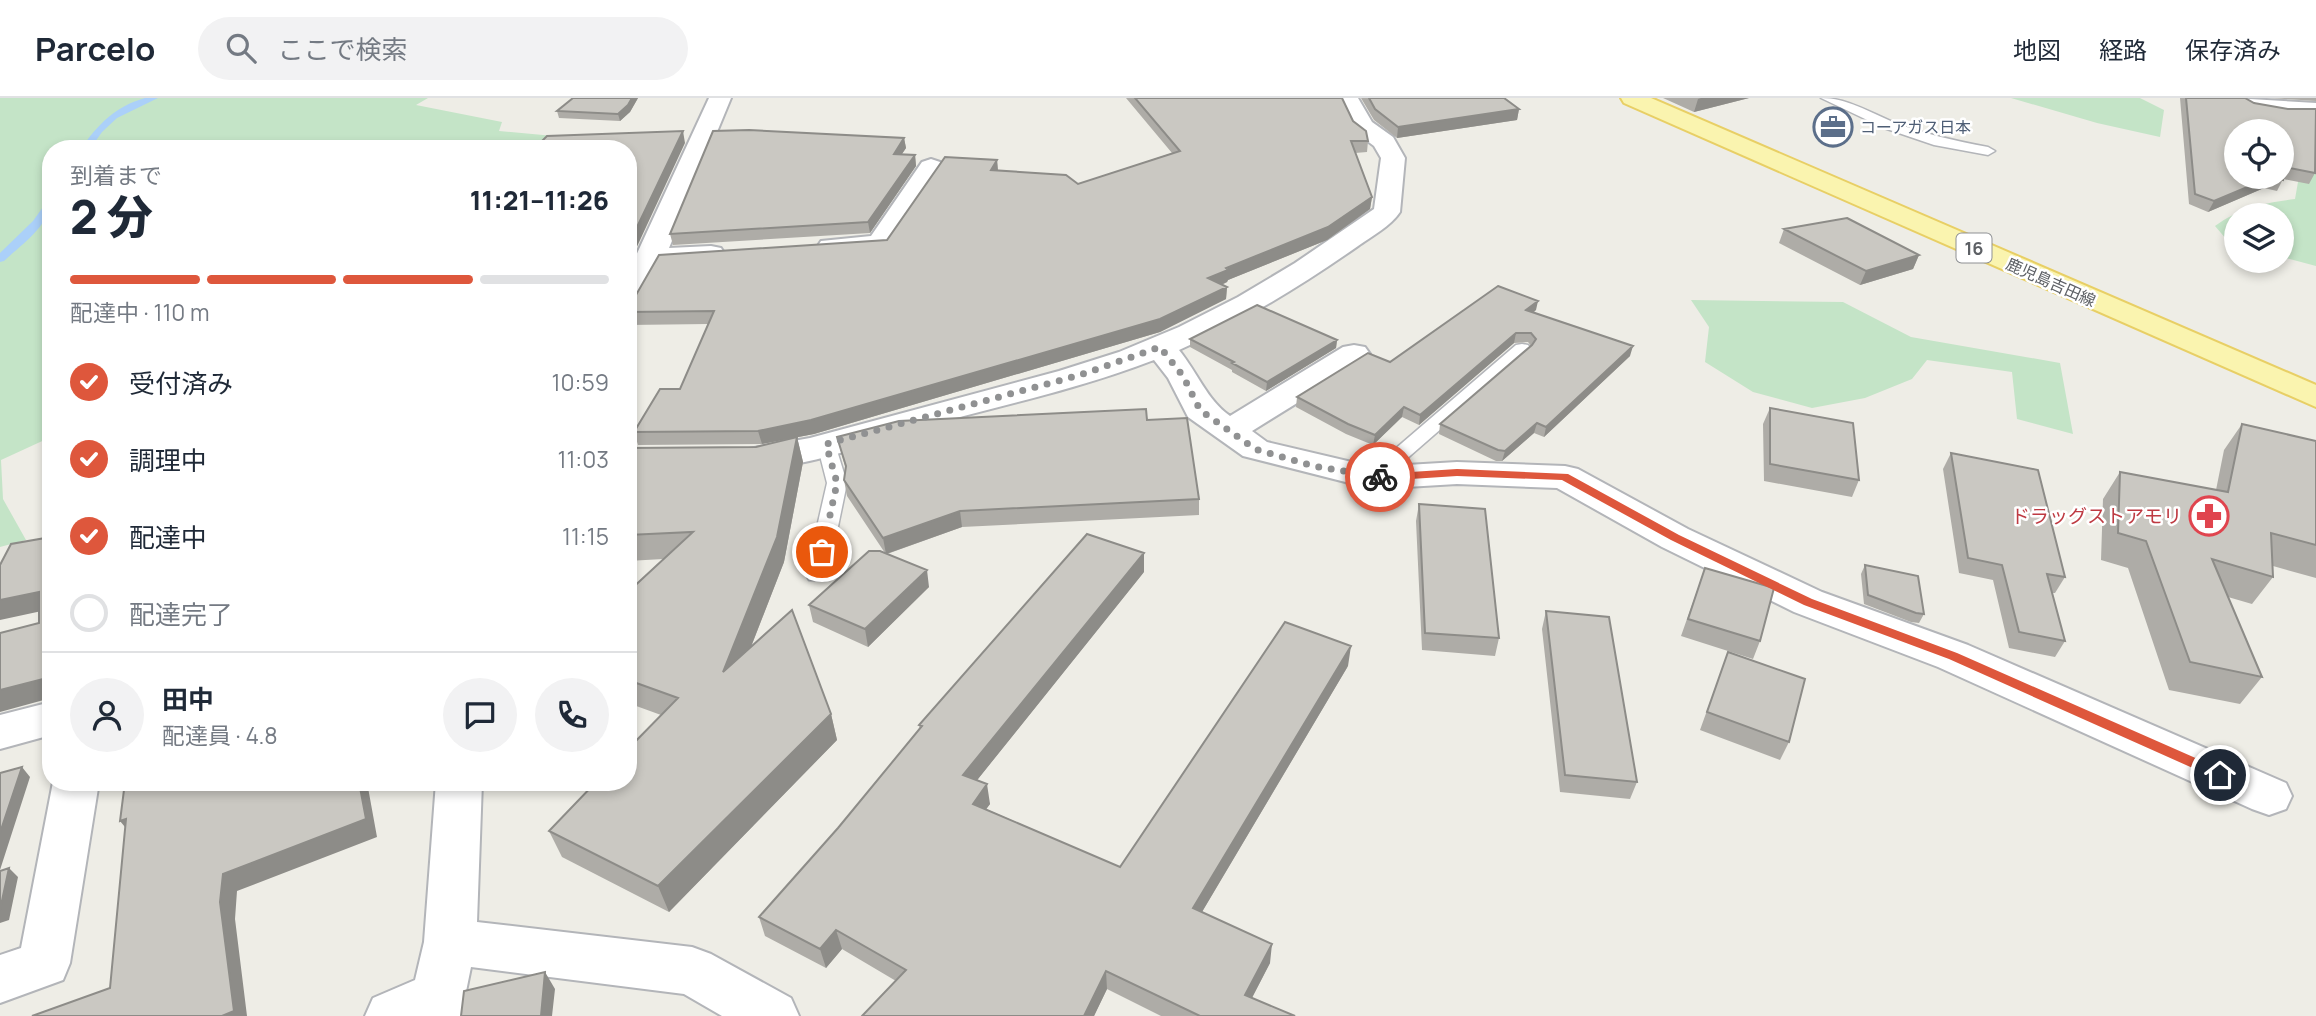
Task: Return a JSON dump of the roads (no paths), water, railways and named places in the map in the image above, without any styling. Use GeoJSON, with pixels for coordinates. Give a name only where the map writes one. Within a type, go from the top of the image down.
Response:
{"type":"FeatureCollection","features":[{"type":"Feature","properties":{"kind":"main road","name":"鹿児島吉田線"},"geometry":{"type":"LineString","coordinates":[[1632,98],[2316,397]]}},
{"type":"Feature","properties":{"kind":"street"},"geometry":{"type":"LineString","coordinates":[[637,283],[720,98]]}},
{"type":"Feature","properties":{"kind":"street"},"geometry":{"type":"LineString","coordinates":[[724,459],[762,458],[826,444],[1080,375],[1160,347],[1273,290],[1316,264],[1387,212],[1392,158],[1384,142],[1362,126],[1347,98]]}},
{"type":"Feature","properties":{"kind":"street"},"geometry":{"type":"LineString","coordinates":[[2244,98],[2262,108],[2305,110],[2316,125]]}},
{"type":"Feature","properties":{"kind":"street"},"geometry":{"type":"LineString","coordinates":[[798,249],[879,244],[931,167]]}},
{"type":"Feature","properties":{"kind":"street"},"geometry":{"type":"LineString","coordinates":[[651,257],[731,253]]}},
{"type":"Feature","properties":{"kind":"street"},"geometry":{"type":"LineString","coordinates":[[1160,347],[1183,376],[1200,410],[1255,449],[1313,466],[1373,478],[1457,473],[1565,477],[1675,538],[1808,602],[1953,656],[2269,796]]}},
{"type":"Feature","properties":{"kind":"street"},"geometry":{"type":"LineString","coordinates":[[1229,430],[1354,354]]}},
{"type":"Feature","properties":{"kind":"street"},"geometry":{"type":"LineString","coordinates":[[0,732],[42,720]]}},
{"type":"Feature","properties":{"kind":"street"},"geometry":{"type":"LineString","coordinates":[[0,979],[44,963],[74,791]]}},
{"type":"Feature","properties":{"kind":"street"},"geometry":{"type":"LineString","coordinates":[[421,1009],[450,942],[458,791]]}},
{"type":"Feature","properties":{"kind":"street"},"geometry":{"type":"LineString","coordinates":[[450,942],[692,971],[772,1016]]}},
{"type":"Feature","properties":{"kind":"lane"},"geometry":{"type":"LineString","coordinates":[[1827,98],[1889,125],[1939,142],[1988,151]]}},
{"type":"Feature","properties":{"kind":"lane"},"geometry":{"type":"LineString","coordinates":[[1373,478],[1522,349]]}},
{"type":"Feature","properties":{"kind":"lane"},"geometry":{"type":"LineString","coordinates":[[817,575],[837,483],[826,444]]}},
{"type":"Feature","properties":{"kind":"waterway"},"geometry":{"type":"LineString","coordinates":[[92,140],[114,116],[132,105],[154,98]]}},
{"type":"Feature","properties":{"kind":"waterway"},"geometry":{"type":"LineString","coordinates":[[0,259],[42,216]]}},
{"type":"Feature","properties":{"kind":"place","name":"コーアガス日本"},"geometry":{"type":"Point","coordinates":[1833,127]}},
{"type":"Feature","properties":{"kind":"place","name":"ドラッグストアモリ"},"geometry":{"type":"Point","coordinates":[2209,516]}}]}
